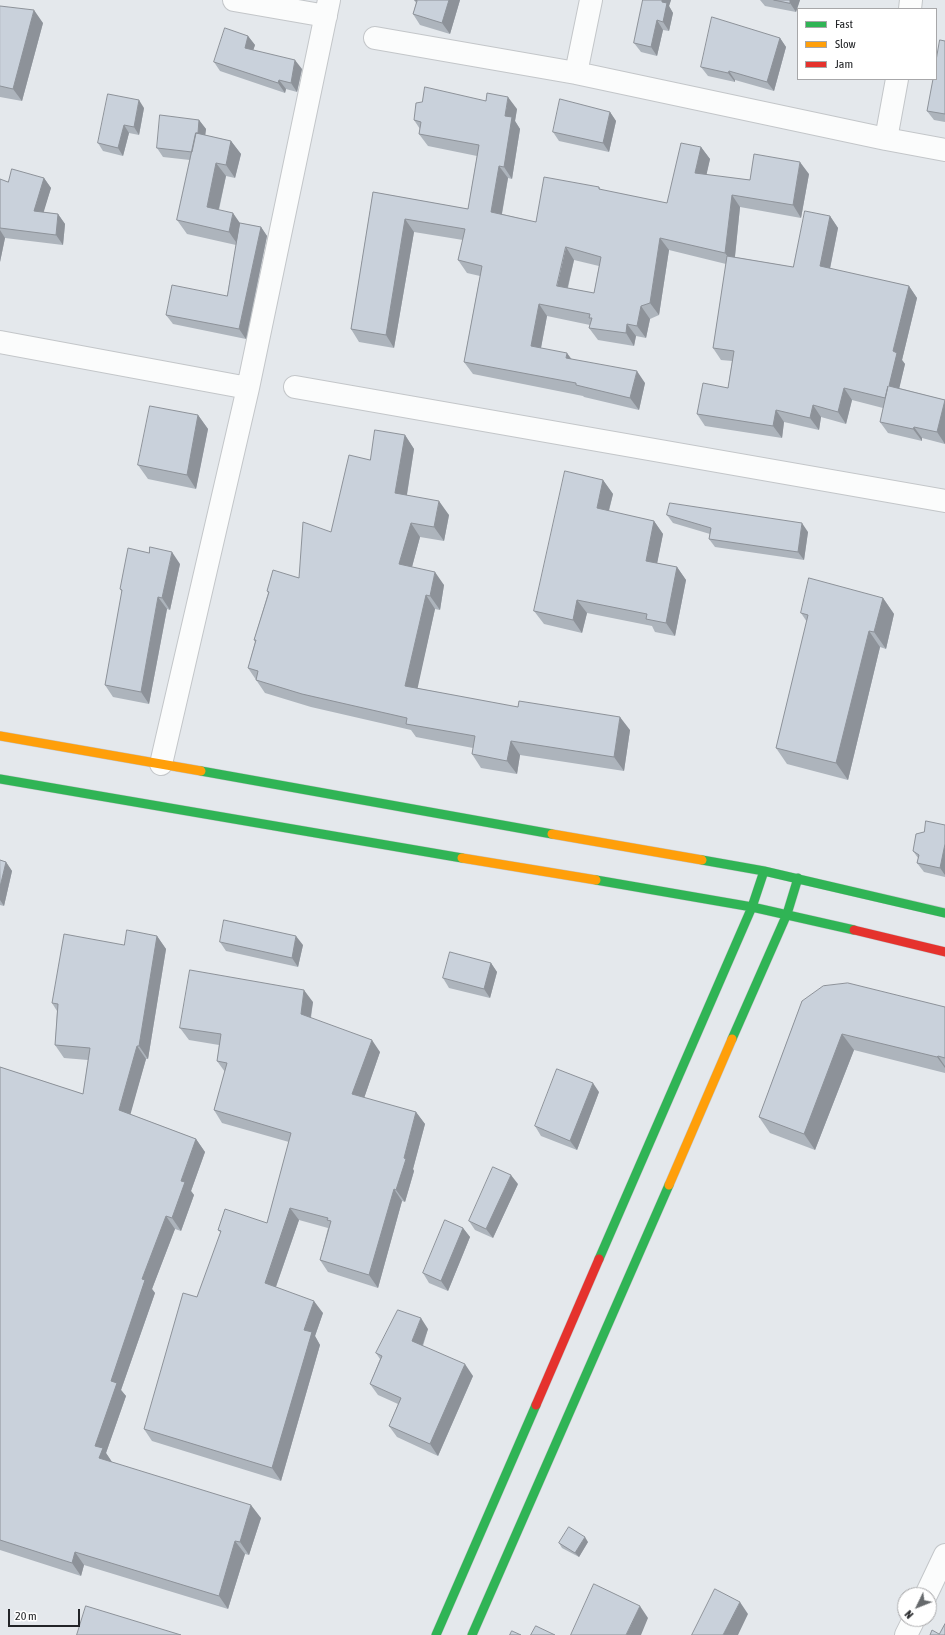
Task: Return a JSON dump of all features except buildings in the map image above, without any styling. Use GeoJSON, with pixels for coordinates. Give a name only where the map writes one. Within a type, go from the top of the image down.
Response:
{"type":"FeatureCollection","features":[{"type":"Feature","properties":{"kind":"main road"},"geometry":{"type":"LineString","coordinates":[[0,736],[764,871],[945,913]]}},
{"type":"Feature","properties":{"kind":"main road"},"geometry":{"type":"LineString","coordinates":[[0,779],[752,907],[945,952]]}},
{"type":"Feature","properties":{"kind":"main road"},"geometry":{"type":"LineString","coordinates":[[436,1635],[752,907],[764,871]]}},
{"type":"Feature","properties":{"kind":"main road"},"geometry":{"type":"LineString","coordinates":[[472,1635],[787,914],[798,878]]}},
{"type":"Feature","properties":{"kind":"street"},"geometry":{"type":"LineString","coordinates":[[161,764],[248,388],[328,8],[234,0]]}},
{"type":"Feature","properties":{"kind":"street"},"geometry":{"type":"LineString","coordinates":[[576,72],[591,0]]}},
{"type":"Feature","properties":{"kind":"street"},"geometry":{"type":"LineString","coordinates":[[376,38],[576,72],[886,139],[945,150]]}},
{"type":"Feature","properties":{"kind":"street"},"geometry":{"type":"LineString","coordinates":[[886,139],[897,80]]}},
{"type":"Feature","properties":{"kind":"street"},"geometry":{"type":"LineString","coordinates":[[0,342],[248,388]]}},
{"type":"Feature","properties":{"kind":"street"},"geometry":{"type":"LineString","coordinates":[[295,387],[945,501]]}},
{"type":"Feature","properties":{"kind":"street"},"geometry":{"type":"LineString","coordinates":[[930,1587],[945,1555]]}},
{"type":"Feature","properties":{"kind":"traffic: fast"},"geometry":{"type":"LineString","coordinates":[[201,771],[552,834]]}},
{"type":"Feature","properties":{"kind":"traffic: fast"},"geometry":{"type":"LineString","coordinates":[[0,779],[462,858]]}},
{"type":"Feature","properties":{"kind":"traffic: fast"},"geometry":{"type":"LineString","coordinates":[[702,860],[764,871],[945,913]]}},
{"type":"Feature","properties":{"kind":"traffic: fast"},"geometry":{"type":"LineString","coordinates":[[599,1259],[752,907],[764,871]]}},
{"type":"Feature","properties":{"kind":"traffic: fast"},"geometry":{"type":"LineString","coordinates":[[732,1039],[787,914],[798,878]]}},
{"type":"Feature","properties":{"kind":"traffic: fast"},"geometry":{"type":"LineString","coordinates":[[596,880],[752,907],[854,930]]}},
{"type":"Feature","properties":{"kind":"traffic: fast"},"geometry":{"type":"LineString","coordinates":[[472,1635],[669,1185]]}},
{"type":"Feature","properties":{"kind":"traffic: fast"},"geometry":{"type":"LineString","coordinates":[[436,1635],[536,1405]]}},
{"type":"Feature","properties":{"kind":"traffic: slow"},"geometry":{"type":"LineString","coordinates":[[0,736],[201,771]]}},
{"type":"Feature","properties":{"kind":"traffic: slow"},"geometry":{"type":"LineString","coordinates":[[552,834],[702,860]]}},
{"type":"Feature","properties":{"kind":"traffic: slow"},"geometry":{"type":"LineString","coordinates":[[462,858],[596,880]]}},
{"type":"Feature","properties":{"kind":"traffic: slow"},"geometry":{"type":"LineString","coordinates":[[669,1185],[732,1039]]}},
{"type":"Feature","properties":{"kind":"traffic: jam"},"geometry":{"type":"LineString","coordinates":[[854,930],[945,952]]}},
{"type":"Feature","properties":{"kind":"traffic: jam"},"geometry":{"type":"LineString","coordinates":[[536,1405],[599,1259]]}}]}
